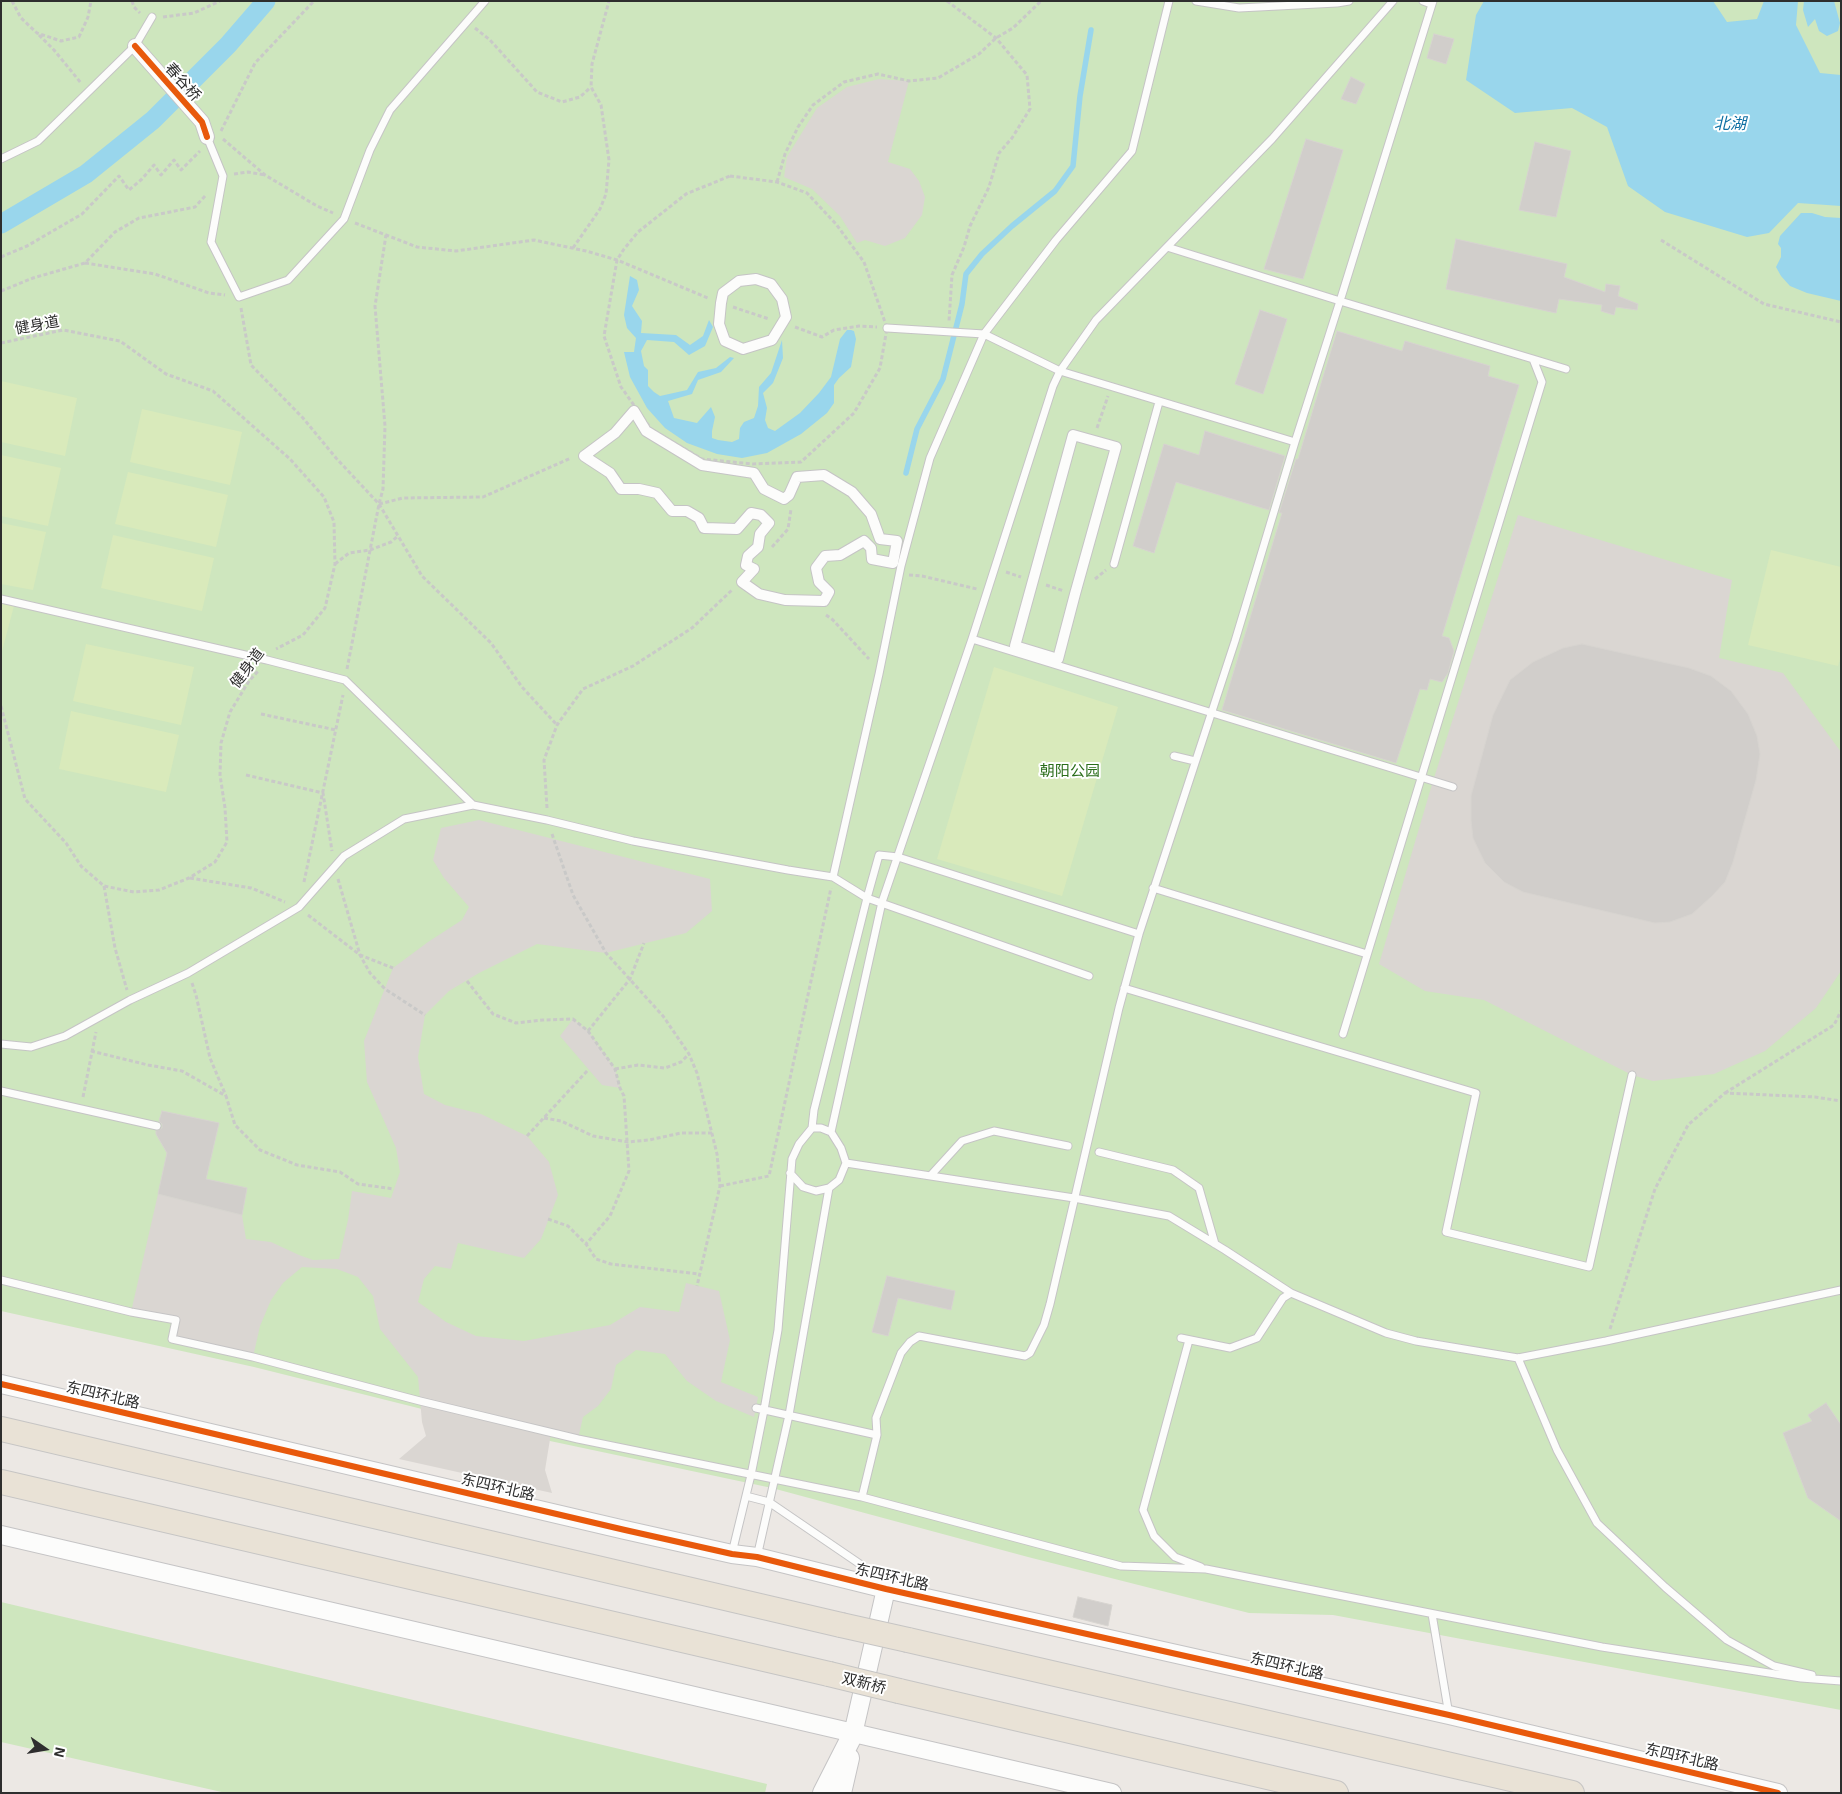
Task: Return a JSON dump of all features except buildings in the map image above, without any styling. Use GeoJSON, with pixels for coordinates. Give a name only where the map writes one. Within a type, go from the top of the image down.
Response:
{"type":"FeatureCollection","features":[{"type":"Feature","properties":{"kind":"highway"},"geometry":{"type":"LineString","coordinates":[[1,1429],[1572,1793]]}},
{"type":"Feature","properties":{"kind":"highway","name":"双新桥"},"geometry":{"type":"LineString","coordinates":[[1,1482],[1336,1793]]}},
{"type":"Feature","properties":{"kind":"main road"},"geometry":{"type":"LineString","coordinates":[[823,1793],[854,1734]]}},
{"type":"Feature","properties":{"kind":"main road"},"geometry":{"type":"LineString","coordinates":[[842,1793],[854,1734]]}},
{"type":"Feature","properties":{"kind":"street","name":"春谷桥"},"geometry":{"type":"LineString","coordinates":[[135,46],[202,122],[208,139]]}},
{"type":"Feature","properties":{"kind":"street"},"geometry":{"type":"LineString","coordinates":[[756,279],[771,284],[782,299],[786,317],[783,323],[772,340],[743,349],[725,340],[718,324],[723,293],[739,281],[756,279]]}},
{"type":"Feature","properties":{"kind":"street"},"geometry":{"type":"LineString","coordinates":[[634,411],[646,432],[702,465],[754,473],[764,489],[784,498],[789,494],[797,477],[806,476],[824,475],[852,492],[871,514],[880,538],[898,541],[893,563],[872,559],[871,548],[864,541],[840,555],[825,556],[816,568],[819,582],[829,592],[824,600],[804,599],[785,600],[759,594],[742,582],[754,569],[746,565],[748,556],[758,547],[760,534],[769,523],[761,514],[751,513],[737,529],[704,528],[699,518],[687,511],[672,511],[656,493],[621,488],[610,473],[584,456],[615,433],[634,411]]}},
{"type":"Feature","properties":{"kind":"street"},"geometry":{"type":"LineString","coordinates":[[1072,435],[1093,440],[1116,447],[1074,594],[1058,659],[1015,646],[1072,435]]}},
{"type":"Feature","properties":{"kind":"street","name":"东四环北路"},"geometry":{"type":"LineString","coordinates":[[1,1384],[732,1554],[757,1557],[886,1589],[1449,1715],[1778,1793]]}},
{"type":"Feature","properties":{"kind":"street"},"geometry":{"type":"LineString","coordinates":[[1,1535],[1112,1793]]}},
{"type":"Feature","properties":{"kind":"street"},"geometry":{"type":"LineString","coordinates":[[854,1734],[886,1589]]}},
{"type":"Feature","properties":{"kind":"lane"},"geometry":{"type":"LineString","coordinates":[[208,139],[223,176],[211,242],[239,297],[288,280],[344,219],[370,150],[390,110],[485,1]]}},
{"type":"Feature","properties":{"kind":"lane"},"geometry":{"type":"LineString","coordinates":[[833,877],[879,674],[899,575],[930,458],[984,334],[1056,240],[1132,152],[1169,1]]}},
{"type":"Feature","properties":{"kind":"lane"},"geometry":{"type":"LineString","coordinates":[[1196,1],[1239,8],[1349,1]]}},
{"type":"Feature","properties":{"kind":"lane"},"geometry":{"type":"LineString","coordinates":[[831,1132],[882,902],[972,639],[1053,386],[1060,371],[1096,320],[1272,139],[1393,1]]}},
{"type":"Feature","properties":{"kind":"lane"},"geometry":{"type":"LineString","coordinates":[[862,1497],[876,1435],[876,1418],[901,1353],[910,1342],[919,1336],[1025,1356],[1030,1353],[1044,1325],[1124,988],[1139,934],[1195,761],[1213,713],[1295,442],[1432,3],[1423,1]]}},
{"type":"Feature","properties":{"kind":"lane"},"geometry":{"type":"LineString","coordinates":[[1,160],[38,140],[135,46],[152,17]]}},
{"type":"Feature","properties":{"kind":"lane"},"geometry":{"type":"LineString","coordinates":[[1167,247],[1566,369]]}},
{"type":"Feature","properties":{"kind":"lane"},"geometry":{"type":"LineString","coordinates":[[887,328],[984,334],[1060,371],[1295,442]]}},
{"type":"Feature","properties":{"kind":"lane"},"geometry":{"type":"LineString","coordinates":[[1343,1034],[1542,382],[1533,359]]}},
{"type":"Feature","properties":{"kind":"lane"},"geometry":{"type":"LineString","coordinates":[[1114,564],[1159,402]]}},
{"type":"Feature","properties":{"kind":"lane"},"geometry":{"type":"LineString","coordinates":[[1,599],[268,660],[346,680],[473,805]]}},
{"type":"Feature","properties":{"kind":"lane"},"geometry":{"type":"LineString","coordinates":[[972,639],[1452,787]]}},
{"type":"Feature","properties":{"kind":"lane"},"geometry":{"type":"LineString","coordinates":[[1174,756],[1195,761]]}},
{"type":"Feature","properties":{"kind":"lane"},"geometry":{"type":"LineString","coordinates":[[1,1044],[31,1047],[66,1036],[130,1000],[188,973],[299,907],[344,856],[404,819],[473,805],[548,820],[633,841],[833,877],[867,898],[1089,976]]}},
{"type":"Feature","properties":{"kind":"lane"},"geometry":{"type":"LineString","coordinates":[[732,1554],[751,1475],[778,1330],[792,1159],[799,1144],[812,1128],[814,1110],[879,855],[898,857],[1139,934]]}},
{"type":"Feature","properties":{"kind":"lane"},"geometry":{"type":"LineString","coordinates":[[1153,888],[1368,954]]}},
{"type":"Feature","properties":{"kind":"lane"},"geometry":{"type":"LineString","coordinates":[[1124,988],[1476,1093],[1446,1232],[1589,1267],[1632,1075]]}},
{"type":"Feature","properties":{"kind":"lane"},"geometry":{"type":"LineString","coordinates":[[1,1091],[157,1126]]}},
{"type":"Feature","properties":{"kind":"lane"},"geometry":{"type":"LineString","coordinates":[[790,1173],[803,1187],[816,1191],[829,1188],[839,1180],[846,1163],[841,1148],[831,1132],[821,1128],[812,1128]]}},
{"type":"Feature","properties":{"kind":"lane"},"geometry":{"type":"LineString","coordinates":[[931,1175],[962,1141],[994,1131],[1068,1146]]}},
{"type":"Feature","properties":{"kind":"lane"},"geometry":{"type":"LineString","coordinates":[[1100,1152],[1172,1170],[1199,1188],[1215,1244]]}},
{"type":"Feature","properties":{"kind":"lane"},"geometry":{"type":"LineString","coordinates":[[846,1163],[1074,1198],[1169,1216],[1291,1293],[1389,1334],[1416,1341],[1518,1358],[1841,1290]]}},
{"type":"Feature","properties":{"kind":"lane"},"geometry":{"type":"LineString","coordinates":[[757,1557],[789,1415],[829,1188]]}},
{"type":"Feature","properties":{"kind":"lane"},"geometry":{"type":"LineString","coordinates":[[1,1280],[131,1312],[176,1320],[172,1339],[253,1356],[551,1433],[862,1497],[1121,1566],[1206,1569],[1602,1647],[1801,1678],[1838,1680]]}},
{"type":"Feature","properties":{"kind":"lane"},"geometry":{"type":"LineString","coordinates":[[1181,1338],[1230,1348],[1258,1338],[1283,1298],[1291,1293]]}},
{"type":"Feature","properties":{"kind":"lane"},"geometry":{"type":"LineString","coordinates":[[1189,1340],[1143,1510],[1154,1536],[1175,1557],[1206,1569]]}},
{"type":"Feature","properties":{"kind":"lane"},"geometry":{"type":"LineString","coordinates":[[1518,1358],[1557,1450],[1598,1523],[1665,1587],[1727,1640],[1774,1666],[1838,1680]]}},
{"type":"Feature","properties":{"kind":"lane"},"geometry":{"type":"LineString","coordinates":[[756,1408],[876,1435]]}},
{"type":"Feature","properties":{"kind":"lane"},"geometry":{"type":"LineString","coordinates":[[746,1496],[769,1502],[876,1575],[886,1589]]}},
{"type":"Feature","properties":{"kind":"lane"},"geometry":{"type":"LineString","coordinates":[[1432,1614],[1449,1715]]}},
{"type":"Feature","properties":{"kind":"path"},"geometry":{"type":"LineString","coordinates":[[12,1],[21,18],[54,50],[87,92]]}},
{"type":"Feature","properties":{"kind":"path"},"geometry":{"type":"LineString","coordinates":[[37,33],[61,41],[79,38],[88,17],[91,1]]}},
{"type":"Feature","properties":{"kind":"path"},"geometry":{"type":"LineString","coordinates":[[152,17],[171,17],[194,13],[220,1]]}},
{"type":"Feature","properties":{"kind":"path"},"geometry":{"type":"LineString","coordinates":[[314,1],[255,63],[226,124],[218,135],[265,175],[317,206],[344,219],[417,247],[456,251],[534,240],[573,248],[617,260],[721,303],[822,337],[834,330],[859,326],[887,328]]}},
{"type":"Feature","properties":{"kind":"path"},"geometry":{"type":"LineString","coordinates":[[573,248],[600,209],[606,194],[609,160],[601,104],[590,87],[592,64],[610,1]]}},
{"type":"Feature","properties":{"kind":"path"},"geometry":{"type":"LineString","coordinates":[[947,331],[952,275],[964,247],[970,226],[989,187],[999,153],[1012,138],[1030,108],[1027,75],[996,38],[948,1]]}},
{"type":"Feature","properties":{"kind":"path"},"geometry":{"type":"LineString","coordinates":[[777,182],[785,154],[798,127],[813,105],[844,82],[878,74],[909,81],[938,78],[979,54],[996,38],[1013,28],[1040,1]]}},
{"type":"Feature","properties":{"kind":"path"},"geometry":{"type":"LineString","coordinates":[[466,22],[490,40],[537,92],[562,102],[580,97],[590,87]]}},
{"type":"Feature","properties":{"kind":"path"},"geometry":{"type":"LineString","coordinates":[[1,257],[27,246],[82,214],[119,176],[129,190],[154,165],[161,175],[174,160],[181,170],[208,139]]}},
{"type":"Feature","properties":{"kind":"path"},"geometry":{"type":"LineString","coordinates":[[85,263],[114,232],[139,218],[195,207],[223,176],[248,172],[265,175]]}},
{"type":"Feature","properties":{"kind":"path"},"geometry":{"type":"LineString","coordinates":[[730,176],[777,182],[807,193],[836,224],[864,262],[887,328],[880,368],[854,413],[801,462],[753,464],[702,459],[651,428],[621,388],[604,336],[617,260],[638,232],[686,194],[730,176]]}},
{"type":"Feature","properties":{"kind":"path"},"geometry":{"type":"LineString","coordinates":[[299,907],[346,680],[378,504],[383,489],[385,426],[375,306],[386,235]]}},
{"type":"Feature","properties":{"kind":"path"},"geometry":{"type":"LineString","coordinates":[[1660,240],[1764,304],[1841,322]]}},
{"type":"Feature","properties":{"kind":"path"},"geometry":{"type":"LineString","coordinates":[[1,291],[33,278],[85,263],[155,274],[209,293],[239,297],[252,365],[303,418],[378,504],[422,576],[491,643],[522,687],[557,725]]}},
{"type":"Feature","properties":{"kind":"path"},"geometry":{"type":"LineString","coordinates":[[1093,440],[1112,386]]}},
{"type":"Feature","properties":{"kind":"path"},"geometry":{"type":"LineString","coordinates":[[378,504],[403,498],[483,497],[572,458]]}},
{"type":"Feature","properties":{"kind":"path"},"geometry":{"type":"LineString","coordinates":[[335,564],[349,553],[370,550],[391,542],[398,536]]}},
{"type":"Feature","properties":{"kind":"path"},"geometry":{"type":"LineString","coordinates":[[899,575],[922,576],[987,591]]}},
{"type":"Feature","properties":{"kind":"path"},"geometry":{"type":"LineString","coordinates":[[804,599],[833,620],[868,656],[879,674]]}},
{"type":"Feature","properties":{"kind":"path"},"geometry":{"type":"LineString","coordinates":[[261,714],[336,730]]}},
{"type":"Feature","properties":{"kind":"path"},"geometry":{"type":"LineString","coordinates":[[246,775],[323,793]]}},
{"type":"Feature","properties":{"kind":"path"},"geometry":{"type":"LineString","coordinates":[[323,793],[335,866],[360,955],[370,973],[385,989],[425,1015]]}},
{"type":"Feature","properties":{"kind":"path"},"geometry":{"type":"LineString","coordinates":[[720,1186],[769,1176],[833,877]]}},
{"type":"Feature","properties":{"kind":"path"},"geometry":{"type":"LineString","coordinates":[[189,878],[251,888],[299,907],[360,955],[393,968]]}},
{"type":"Feature","properties":{"kind":"path"},"geometry":{"type":"LineString","coordinates":[[104,886],[116,948],[130,1000]]}},
{"type":"Feature","properties":{"kind":"path"},"geometry":{"type":"LineString","coordinates":[[588,1031],[630,979],[644,943]]}},
{"type":"Feature","properties":{"kind":"path"},"geometry":{"type":"LineString","coordinates":[[188,973],[196,995],[210,1058],[226,1096],[235,1125],[260,1150],[297,1165],[340,1172],[358,1184],[394,1189]]}},
{"type":"Feature","properties":{"kind":"path"},"geometry":{"type":"LineString","coordinates":[[467,980],[493,1014],[516,1023],[573,1019],[588,1031],[615,1069],[624,1096],[629,1171],[610,1216],[586,1244]]}},
{"type":"Feature","properties":{"kind":"path"},"geometry":{"type":"LineString","coordinates":[[1606,1341],[1655,1189],[1688,1125],[1724,1093],[1834,1025],[1841,1011]]}},
{"type":"Feature","properties":{"kind":"path"},"geometry":{"type":"LineString","coordinates":[[80,1110],[91,1051],[100,1017]]}},
{"type":"Feature","properties":{"kind":"path"},"geometry":{"type":"LineString","coordinates":[[91,1051],[182,1071],[226,1096]]}},
{"type":"Feature","properties":{"kind":"path"},"geometry":{"type":"LineString","coordinates":[[615,1069],[638,1065],[665,1068],[681,1062],[689,1054]]}},
{"type":"Feature","properties":{"kind":"path"},"geometry":{"type":"LineString","coordinates":[[527,1136],[588,1070]]}},
{"type":"Feature","properties":{"kind":"path"},"geometry":{"type":"LineString","coordinates":[[1724,1093],[1815,1097],[1841,1101]]}},
{"type":"Feature","properties":{"kind":"path"},"geometry":{"type":"LineString","coordinates":[[544,1118],[561,1121],[593,1136],[628,1142],[649,1140],[681,1132],[712,1133]]}},
{"type":"Feature","properties":{"kind":"path"},"geometry":{"type":"LineString","coordinates":[[548,1219],[568,1226],[586,1244],[596,1259],[610,1264],[699,1274]]}},
{"type":"Feature","properties":{"kind":"green space","name":"朝阳公园"},"geometry":{"type":"Polygon","coordinates":[[[1,1],[1841,1],[1841,1710],[1333,1615],[1249,1613],[1028,1557],[772,1488],[550,1441],[254,1367],[1,1311],[1,1]]]}},
{"type":"Feature","properties":{"kind":"green space"},"geometry":{"type":"Polygon","coordinates":[[[1,381],[77,398],[65,456],[1,442],[1,381]]]}},
{"type":"Feature","properties":{"kind":"green space"},"geometry":{"type":"Polygon","coordinates":[[[142,409],[242,432],[230,485],[130,462],[142,409]]]}},
{"type":"Feature","properties":{"kind":"green space"},"geometry":{"type":"Polygon","coordinates":[[[1,455],[61,468],[48,526],[1,516],[1,455]]]}},
{"type":"Feature","properties":{"kind":"green space"},"geometry":{"type":"Polygon","coordinates":[[[128,472],[228,495],[216,547],[115,524],[128,472]]]}},
{"type":"Feature","properties":{"kind":"green space"},"geometry":{"type":"Polygon","coordinates":[[[1,523],[46,532],[33,590],[1,584],[1,523]]]}},
{"type":"Feature","properties":{"kind":"green space"},"geometry":{"type":"Polygon","coordinates":[[[113,535],[214,558],[202,611],[101,588],[113,535]]]}},
{"type":"Feature","properties":{"kind":"green space"},"geometry":{"type":"Polygon","coordinates":[[[1771,550],[1841,567],[1841,656],[1838,666],[1748,645],[1771,550]]]}},
{"type":"Feature","properties":{"kind":"green space"},"geometry":{"type":"Polygon","coordinates":[[[1,599],[15,602],[1,655],[1,599]]]}},
{"type":"Feature","properties":{"kind":"green space"},"geometry":{"type":"Polygon","coordinates":[[[86,644],[194,667],[181,725],[73,701],[86,644]]]}},
{"type":"Feature","properties":{"kind":"green space"},"geometry":{"type":"Polygon","coordinates":[[[994,667],[1118,707],[1062,896],[937,859],[994,667]]]}},
{"type":"Feature","properties":{"kind":"green space"},"geometry":{"type":"Polygon","coordinates":[[[71,711],[179,735],[166,792],[59,769],[71,711]]]}},
{"type":"Feature","properties":{"kind":"green space"},"geometry":{"type":"Polygon","coordinates":[[[1,1602],[767,1784],[765,1793],[226,1793],[1,1742],[1,1602]]]}},
{"type":"Feature","properties":{"kind":"shaded area"},"geometry":{"type":"Polygon","coordinates":[[[879,79],[909,81],[888,162],[910,169],[919,181],[925,197],[922,215],[905,238],[885,246],[865,240],[857,243],[840,216],[812,189],[784,177],[787,157],[817,108],[847,87],[879,79]]]}},
{"type":"Feature","properties":{"kind":"shaded area"},"geometry":{"type":"Polygon","coordinates":[[[1518,515],[1732,580],[1719,658],[1783,673],[1841,752],[1841,971],[1816,1008],[1765,1051],[1714,1074],[1653,1081],[1632,1075],[1484,1000],[1425,991],[1379,964],[1433,781],[1518,515]]]}},
{"type":"Feature","properties":{"kind":"shaded area"},"geometry":{"type":"Polygon","coordinates":[[[479,820],[710,879],[712,911],[686,933],[606,953],[537,944],[479,973],[449,991],[425,1015],[418,1057],[424,1094],[445,1105],[481,1114],[527,1136],[549,1162],[558,1195],[541,1239],[524,1258],[458,1243],[451,1269],[435,1266],[424,1279],[418,1302],[446,1322],[476,1336],[524,1341],[610,1325],[640,1307],[679,1312],[686,1283],[719,1291],[730,1340],[721,1382],[758,1397],[754,1417],[716,1401],[687,1381],[665,1354],[636,1350],[616,1365],[611,1389],[598,1406],[583,1417],[578,1439],[551,1433],[545,1470],[552,1493],[399,1459],[426,1436],[422,1422],[418,1377],[380,1329],[373,1296],[358,1277],[337,1269],[302,1267],[283,1283],[271,1300],[260,1326],[253,1357],[172,1339],[176,1320],[131,1312],[158,1194],[242,1215],[246,1239],[271,1242],[313,1260],[339,1259],[348,1220],[352,1191],[391,1198],[400,1172],[396,1148],[367,1082],[364,1041],[393,968],[462,920],[469,907],[444,878],[433,860],[441,828],[479,820]]]}},
{"type":"Feature","properties":{"kind":"shaded area"},"geometry":{"type":"Polygon","coordinates":[[[573,1019],[588,1031],[615,1069],[620,1088],[602,1085],[560,1036],[573,1019]]]}},
{"type":"Feature","properties":{"kind":"water","name":"北湖"},"geometry":{"type":"Polygon","coordinates":[[[1484,1],[1713,1],[1727,22],[1757,19],[1764,1],[1798,1],[1796,25],[1820,73],[1841,75],[1841,206],[1798,203],[1769,233],[1747,237],[1665,212],[1628,186],[1607,127],[1572,108],[1515,113],[1466,80],[1476,15],[1484,1]]]}},
{"type":"Feature","properties":{"kind":"water"},"geometry":{"type":"Polygon","coordinates":[[[1804,1],[1834,1],[1840,23],[1838,31],[1827,36],[1819,31],[1815,19],[1808,27],[1803,10],[1804,1]]]}},
{"type":"Feature","properties":{"kind":"water"},"geometry":{"type":"Polygon","coordinates":[[[1801,213],[1841,218],[1841,301],[1807,293],[1790,286],[1776,267],[1781,257],[1781,248],[1778,244],[1780,236],[1801,213]]]}},
{"type":"Feature","properties":{"kind":"water"},"geometry":{"type":"Polygon","coordinates":[[[630,276],[637,280],[639,290],[632,306],[642,321],[641,333],[676,335],[690,345],[703,336],[709,320],[713,327],[705,346],[689,355],[674,342],[647,340],[641,351],[644,366],[648,370],[648,386],[654,392],[660,396],[687,390],[698,372],[716,368],[730,357],[734,358],[721,372],[698,380],[692,394],[668,401],[674,418],[697,423],[711,407],[715,417],[712,438],[732,442],[739,439],[740,428],[744,422],[754,418],[758,406],[759,387],[771,373],[782,340],[783,358],[773,383],[763,393],[767,408],[765,420],[768,428],[775,431],[800,413],[819,393],[831,377],[840,339],[847,330],[851,330],[854,331],[856,339],[851,367],[834,385],[834,403],[827,413],[801,434],[767,453],[742,458],[717,454],[687,443],[665,428],[647,408],[630,377],[624,352],[634,352],[636,338],[627,328],[624,315],[630,276]]]}},
{"type":"Feature","properties":{"kind":"waterway"},"geometry":{"type":"LineString","coordinates":[[1,224],[86,174],[153,120],[228,45],[266,1]]}},
{"type":"Feature","properties":{"kind":"waterway"},"geometry":{"type":"LineString","coordinates":[[906,473],[917,429],[943,379],[962,304],[966,274],[982,254],[1012,226],[1055,191],[1073,166],[1080,96],[1091,30]]}},
{"type":"Feature","properties":{"kind":"cycle path"},"geometry":{"type":"LineString","coordinates":[[135,46],[202,122],[207,137]]}},
{"type":"Feature","properties":{"kind":"cycle path"},"geometry":{"type":"LineString","coordinates":[[1,1384],[625,1530],[732,1554],[757,1557],[886,1589],[1449,1715],[1778,1793]]}}]}
